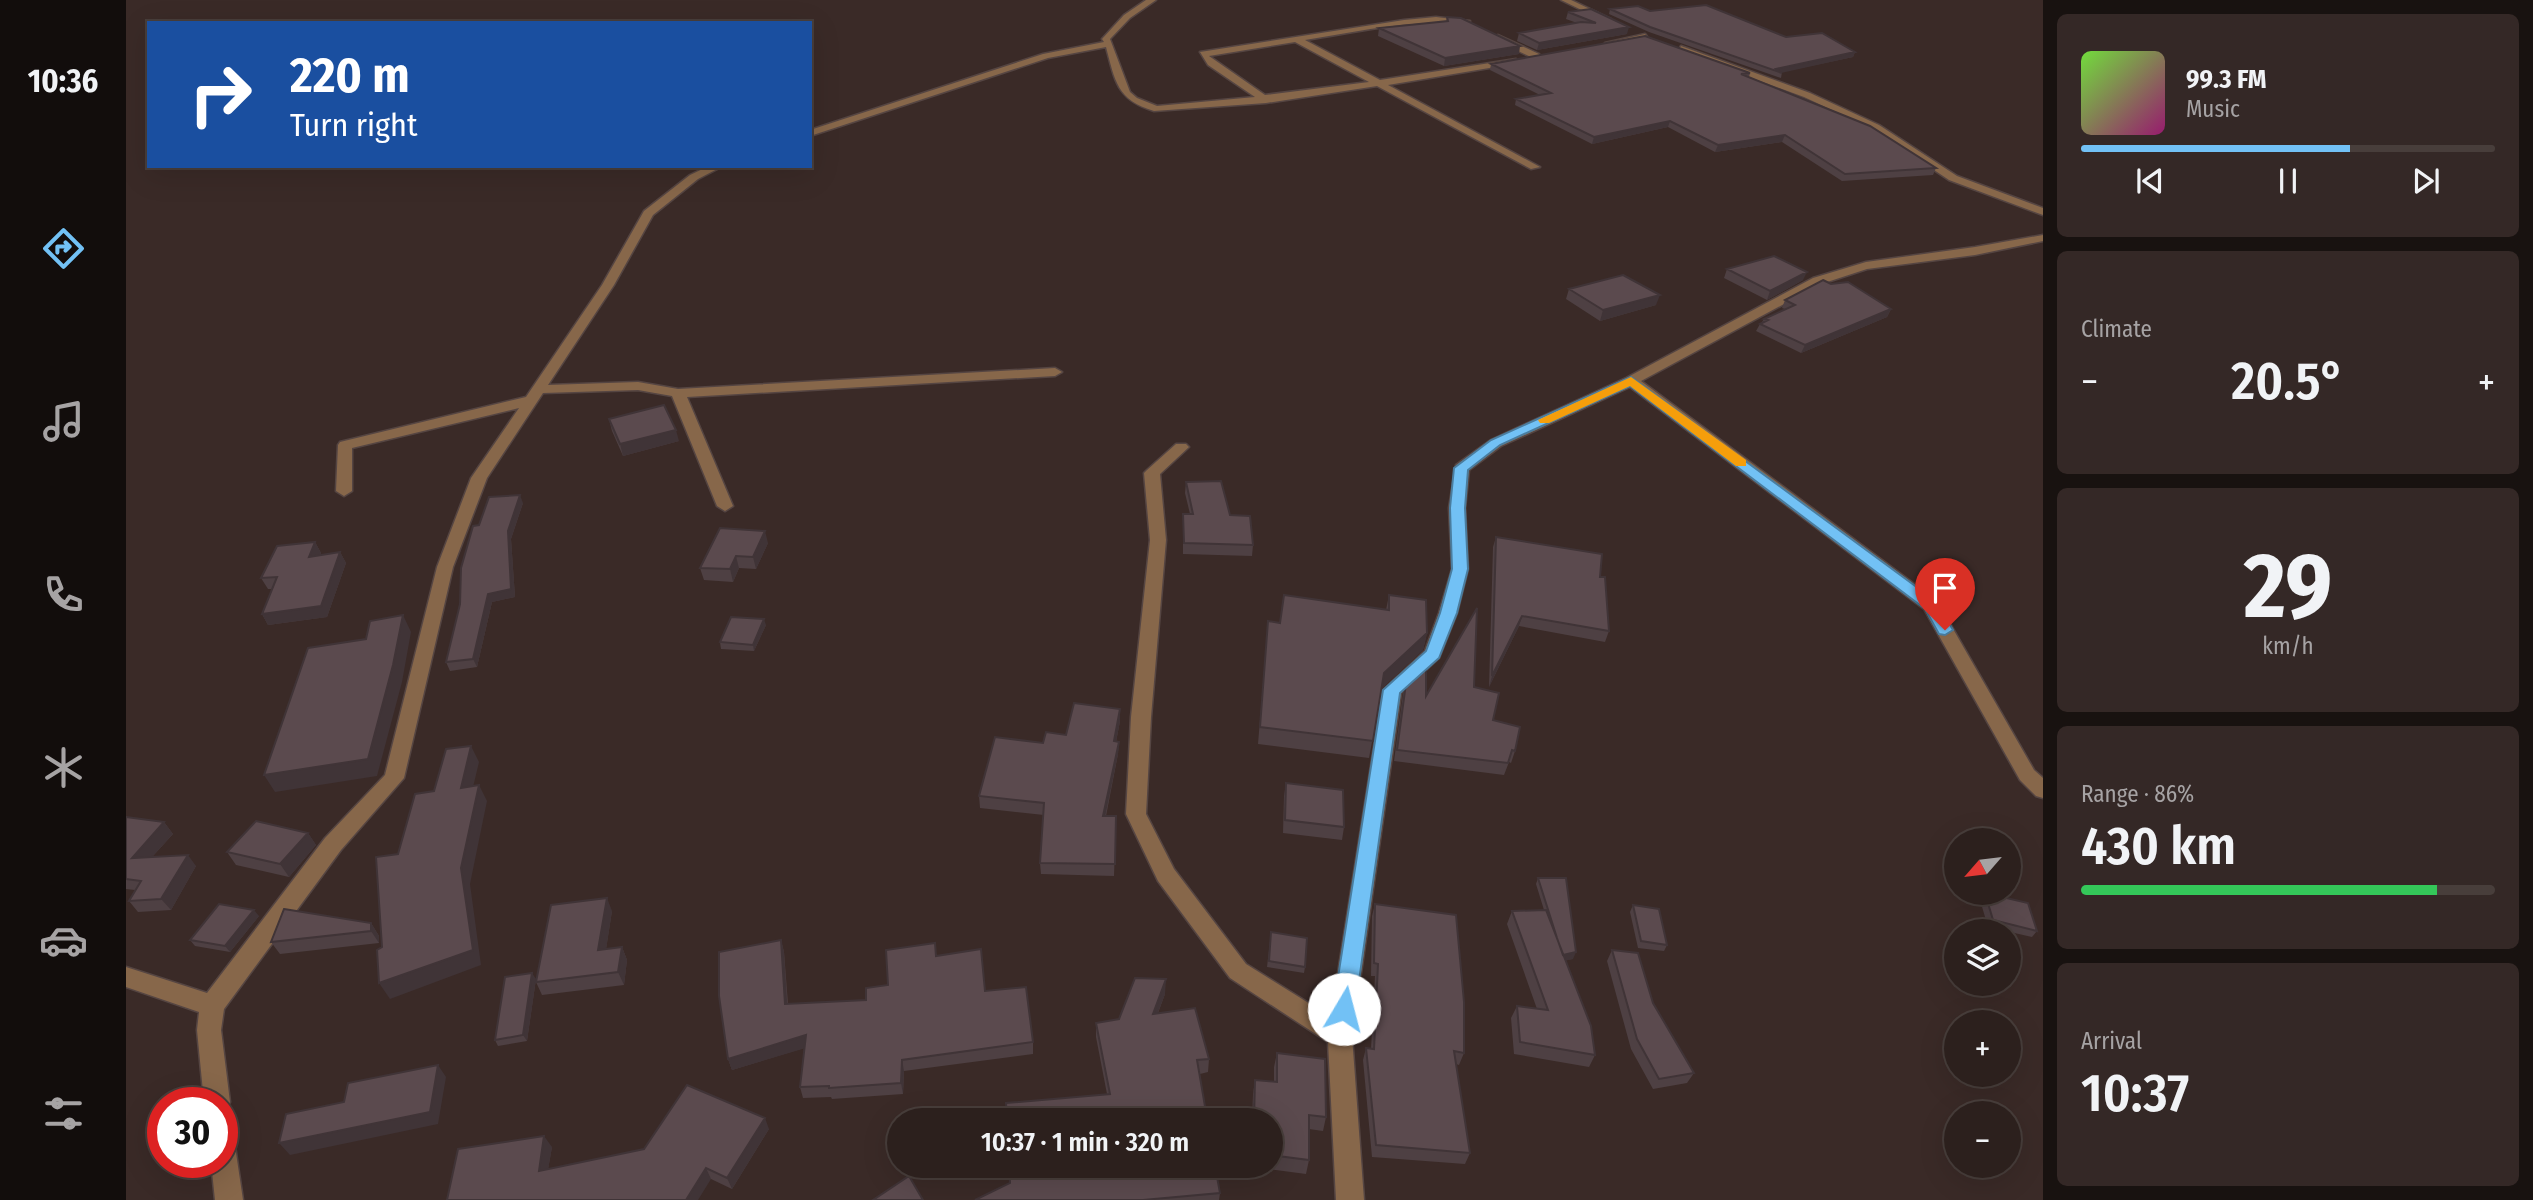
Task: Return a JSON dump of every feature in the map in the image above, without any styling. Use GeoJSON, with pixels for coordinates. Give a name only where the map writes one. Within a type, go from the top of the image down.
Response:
{"type":"FeatureCollection","features":[{"type":"Feature","properties":{"kind":"street"},"geometry":{"type":"LineString","coordinates":[[1152,0],[1136,8],[1106,39],[1126,96],[1139,105],[1157,109],[1266,100],[1384,84],[1550,54]]}},
{"type":"Feature","properties":{"kind":"street"},"geometry":{"type":"LineString","coordinates":[[1573,1],[1621,25]]}},
{"type":"Feature","properties":{"kind":"street"},"geometry":{"type":"LineString","coordinates":[[1266,100],[1211,63],[1203,54],[1294,38],[1436,19],[1462,21],[1475,27]]}},
{"type":"Feature","properties":{"kind":"street"},"geometry":{"type":"LineString","coordinates":[[1633,30],[1657,40]]}},
{"type":"Feature","properties":{"kind":"street"},"geometry":{"type":"LineString","coordinates":[[1487,33],[1536,56]]}},
{"type":"Feature","properties":{"kind":"street"},"geometry":{"type":"LineString","coordinates":[[1604,44],[1645,36]]}},
{"type":"Feature","properties":{"kind":"street"},"geometry":{"type":"LineString","coordinates":[[1294,38],[1535,167]]}},
{"type":"Feature","properties":{"kind":"street"},"geometry":{"type":"LineString","coordinates":[[812,132],[1046,56],[1109,44]]}},
{"type":"Feature","properties":{"kind":"street"},"geometry":{"type":"LineString","coordinates":[[1670,45],[1807,95],[1876,127],[1953,178],[2043,212]]}},
{"type":"Feature","properties":{"kind":"street"},"geometry":{"type":"LineString","coordinates":[[215,1087],[209,1030],[212,1006],[333,844],[394,778],[445,567],[479,478],[536,395],[638,235],[648,213],[694,177],[714,168]]}},
{"type":"Feature","properties":{"kind":"street"},"geometry":{"type":"LineString","coordinates":[[1350,1200],[1340,1036],[1392,690],[1433,654],[1448,613],[1460,569],[1457,508],[1461,468],[1496,443],[1631,381],[1817,281],[1866,266],[1975,251],[2043,238]]}},
{"type":"Feature","properties":{"kind":"street"},"geometry":{"type":"LineString","coordinates":[[344,491],[345,445],[536,395],[639,386],[678,393],[1055,372]]}},
{"type":"Feature","properties":{"kind":"street"},"geometry":{"type":"LineString","coordinates":[[1631,381],[1931,606],[2027,775],[2043,790]]}},
{"type":"Feature","properties":{"kind":"street"},"geometry":{"type":"LineString","coordinates":[[678,393],[725,506]]}},
{"type":"Feature","properties":{"kind":"street"},"geometry":{"type":"LineString","coordinates":[[1181,447],[1152,473],[1158,540],[1141,717],[1136,814],[1166,875],[1238,971],[1340,1036]]}},
{"type":"Feature","properties":{"kind":"street"},"geometry":{"type":"LineString","coordinates":[[126,976],[212,1006]]}},
{"type":"Feature","properties":{"kind":"street"},"geometry":{"type":"LineString","coordinates":[[226,1178],[229,1200]]}},
{"type":"Feature","properties":{"kind":"building"},"geometry":{"type":"Polygon","coordinates":[[[1706,5],[1786,37],[1822,33],[1855,52],[1776,69],[1782,73],[1650,27],[1610,9],[1638,6],[1650,11],[1706,5]]]}},
{"type":"Feature","properties":{"kind":"building"},"geometry":{"type":"Polygon","coordinates":[[[1591,9],[1629,27],[1539,43],[1519,33],[1581,22],[1596,23],[1568,12],[1591,9]]]}},
{"type":"Feature","properties":{"kind":"building"},"geometry":{"type":"Polygon","coordinates":[[[1447,17],[1461,18],[1520,46],[1445,58],[1379,28],[1448,21],[1447,17]]]}},
{"type":"Feature","properties":{"kind":"building"},"geometry":{"type":"Polygon","coordinates":[[[1645,36],[1750,73],[1741,74],[1870,126],[1936,168],[1845,174],[1785,135],[1718,145],[1670,121],[1594,137],[1516,99],[1551,93],[1491,64],[1645,36]]]}},
{"type":"Feature","properties":{"kind":"building"},"geometry":{"type":"Polygon","coordinates":[[[1774,256],[1807,272],[1770,291],[1727,269],[1774,256]]]}},
{"type":"Feature","properties":{"kind":"building"},"geometry":{"type":"Polygon","coordinates":[[[1623,275],[1660,295],[1603,310],[1569,289],[1623,275]]]}},
{"type":"Feature","properties":{"kind":"building"},"geometry":{"type":"Polygon","coordinates":[[[1823,280],[1831,284],[1848,282],[1891,309],[1805,345],[1760,324],[1768,320],[1764,319],[1795,305],[1785,300],[1823,280]]]}},
{"type":"Feature","properties":{"kind":"building"},"geometry":{"type":"Polygon","coordinates":[[[664,405],[676,430],[620,444],[609,419],[664,405]]]}},
{"type":"Feature","properties":{"kind":"building"},"geometry":{"type":"Polygon","coordinates":[[[1221,481],[1230,515],[1250,516],[1253,545],[1184,543],[1183,514],[1193,514],[1186,482],[1221,481]]]}},
{"type":"Feature","properties":{"kind":"building"},"geometry":{"type":"Polygon","coordinates":[[[520,495],[508,531],[511,589],[488,594],[473,659],[446,662],[460,604],[461,568],[473,526],[479,525],[489,497],[520,495]]]}},
{"type":"Feature","properties":{"kind":"building"},"geometry":{"type":"Polygon","coordinates":[[[720,528],[765,531],[753,557],[736,556],[730,569],[700,568],[720,528]]]}},
{"type":"Feature","properties":{"kind":"building"},"geometry":{"type":"Polygon","coordinates":[[[1496,537],[1602,554],[1600,577],[1605,577],[1609,631],[1522,616],[1492,676],[1496,537]]]}},
{"type":"Feature","properties":{"kind":"building"},"geometry":{"type":"Polygon","coordinates":[[[315,542],[309,557],[340,552],[321,606],[262,614],[277,577],[261,578],[277,546],[315,542]]]}},
{"type":"Feature","properties":{"kind":"building"},"geometry":{"type":"Polygon","coordinates":[[[1284,595],[1389,610],[1389,595],[1426,600],[1427,633],[1384,673],[1373,741],[1260,727],[1268,621],[1280,623],[1284,595]]]}},
{"type":"Feature","properties":{"kind":"building"},"geometry":{"type":"Polygon","coordinates":[[[1477,608],[1474,687],[1499,693],[1493,720],[1520,727],[1515,751],[1512,750],[1508,763],[1397,750],[1406,683],[1426,665],[1426,696],[1477,608]]]}},
{"type":"Feature","properties":{"kind":"building"},"geometry":{"type":"Polygon","coordinates":[[[403,615],[368,759],[264,775],[308,648],[366,639],[370,621],[403,615]]]}},
{"type":"Feature","properties":{"kind":"building"},"geometry":{"type":"Polygon","coordinates":[[[731,617],[764,619],[753,645],[720,642],[731,617]]]}},
{"type":"Feature","properties":{"kind":"building"},"geometry":{"type":"Polygon","coordinates":[[[1074,703],[1120,709],[1114,741],[1119,742],[1103,816],[1116,816],[1115,864],[1040,863],[1044,803],[979,796],[995,737],[1043,743],[1046,732],[1066,735],[1074,703]]]}},
{"type":"Feature","properties":{"kind":"building"},"geometry":{"type":"Polygon","coordinates":[[[471,746],[461,788],[479,785],[461,868],[473,950],[379,983],[377,950],[382,947],[376,857],[398,854],[415,794],[434,791],[446,749],[471,746]]]}},
{"type":"Feature","properties":{"kind":"building"},"geometry":{"type":"Polygon","coordinates":[[[1286,783],[1343,790],[1344,827],[1285,820],[1286,783]]]}},
{"type":"Feature","properties":{"kind":"building"},"geometry":{"type":"Polygon","coordinates":[[[126,817],[164,822],[132,858],[188,855],[161,899],[129,901],[141,881],[126,879],[126,817]]]}},
{"type":"Feature","properties":{"kind":"building"},"geometry":{"type":"Polygon","coordinates":[[[256,821],[308,833],[280,864],[227,852],[256,821]]]}},
{"type":"Feature","properties":{"kind":"building"},"geometry":{"type":"Polygon","coordinates":[[[1538,878],[1566,878],[1576,952],[1563,955],[1538,878]]]}},
{"type":"Feature","properties":{"kind":"building"},"geometry":{"type":"Polygon","coordinates":[[[607,898],[598,950],[622,947],[618,972],[536,982],[551,905],[607,898]]]}},
{"type":"Feature","properties":{"kind":"building"},"geometry":{"type":"Polygon","coordinates":[[[2028,903],[2037,931],[2021,927],[2021,919],[1993,919],[1989,905],[2028,903]]]}},
{"type":"Feature","properties":{"kind":"building"},"geometry":{"type":"Polygon","coordinates":[[[219,904],[254,910],[225,946],[190,940],[219,904]]]}},
{"type":"Feature","properties":{"kind":"building"},"geometry":{"type":"Polygon","coordinates":[[[1375,904],[1456,915],[1464,1002],[1464,1053],[1454,1051],[1470,1153],[1376,1145],[1366,1048],[1374,1049],[1378,964],[1374,963],[1375,904]]]}},
{"type":"Feature","properties":{"kind":"building"},"geometry":{"type":"Polygon","coordinates":[[[1633,905],[1659,909],[1667,945],[1641,941],[1633,905]]]}},
{"type":"Feature","properties":{"kind":"building"},"geometry":{"type":"Polygon","coordinates":[[[284,909],[371,923],[371,931],[271,942],[284,909]]]}},
{"type":"Feature","properties":{"kind":"building"},"geometry":{"type":"Polygon","coordinates":[[[1546,910],[1591,1026],[1595,1055],[1520,1042],[1517,1006],[1548,1010],[1512,911],[1546,910]]]}},
{"type":"Feature","properties":{"kind":"building"},"geometry":{"type":"Polygon","coordinates":[[[1271,932],[1307,938],[1305,967],[1269,961],[1271,932]]]}},
{"type":"Feature","properties":{"kind":"building"},"geometry":{"type":"Polygon","coordinates":[[[781,940],[785,1004],[866,1000],[866,988],[888,985],[886,950],[935,943],[936,956],[981,949],[985,991],[1026,987],[1033,1042],[902,1060],[901,1083],[829,1088],[800,1087],[806,1035],[728,1059],[719,996],[719,952],[781,940]]]}},
{"type":"Feature","properties":{"kind":"building"},"geometry":{"type":"Polygon","coordinates":[[[1612,950],[1638,953],[1653,1003],[1694,1073],[1659,1079],[1637,1039],[1612,950]]]}},
{"type":"Feature","properties":{"kind":"building"},"geometry":{"type":"Polygon","coordinates":[[[532,973],[523,1035],[495,1040],[505,977],[532,973]]]}},
{"type":"Feature","properties":{"kind":"building"},"geometry":{"type":"Polygon","coordinates":[[[1135,978],[1166,979],[1153,1014],[1195,1008],[1209,1059],[1197,1060],[1205,1108],[1006,1108],[1006,1103],[1110,1094],[1096,1023],[1119,1019],[1135,978]]]}},
{"type":"Feature","properties":{"kind":"building"},"geometry":{"type":"Polygon","coordinates":[[[1277,1053],[1325,1059],[1326,1117],[1309,1115],[1309,1160],[1283,1157],[1283,1108],[1254,1108],[1255,1080],[1277,1082],[1277,1053]]]}},
{"type":"Feature","properties":{"kind":"building"},"geometry":{"type":"Polygon","coordinates":[[[438,1065],[430,1112],[279,1143],[286,1114],[344,1102],[348,1083],[438,1065]]]}},
{"type":"Feature","properties":{"kind":"building"},"geometry":{"type":"Polygon","coordinates":[[[687,1085],[765,1118],[727,1178],[706,1168],[686,1200],[447,1200],[458,1149],[544,1136],[539,1171],[644,1149],[687,1085]]]}},
{"type":"Feature","properties":{"kind":"building"},"geometry":{"type":"Polygon","coordinates":[[[906,1178],[910,1178],[923,1200],[873,1200],[906,1178]]]}},
{"type":"Feature","properties":{"kind":"building"},"geometry":{"type":"Polygon","coordinates":[[[1010,1178],[1217,1178],[1220,1193],[1143,1200],[975,1200],[1010,1183],[1010,1178]]]}},
{"type":"Feature","properties":{"kind":"slow traffic"},"geometry":{"type":"LineString","coordinates":[[1545,420],[1631,381],[1741,463]]}},
{"type":"Feature","properties":{"kind":"route"},"geometry":{"type":"LineString","coordinates":[[1344,1009],[1392,690],[1433,654],[1460,569],[1457,508],[1461,468],[1496,443],[1631,381],[1931,606],[1945,630]]}}]}
